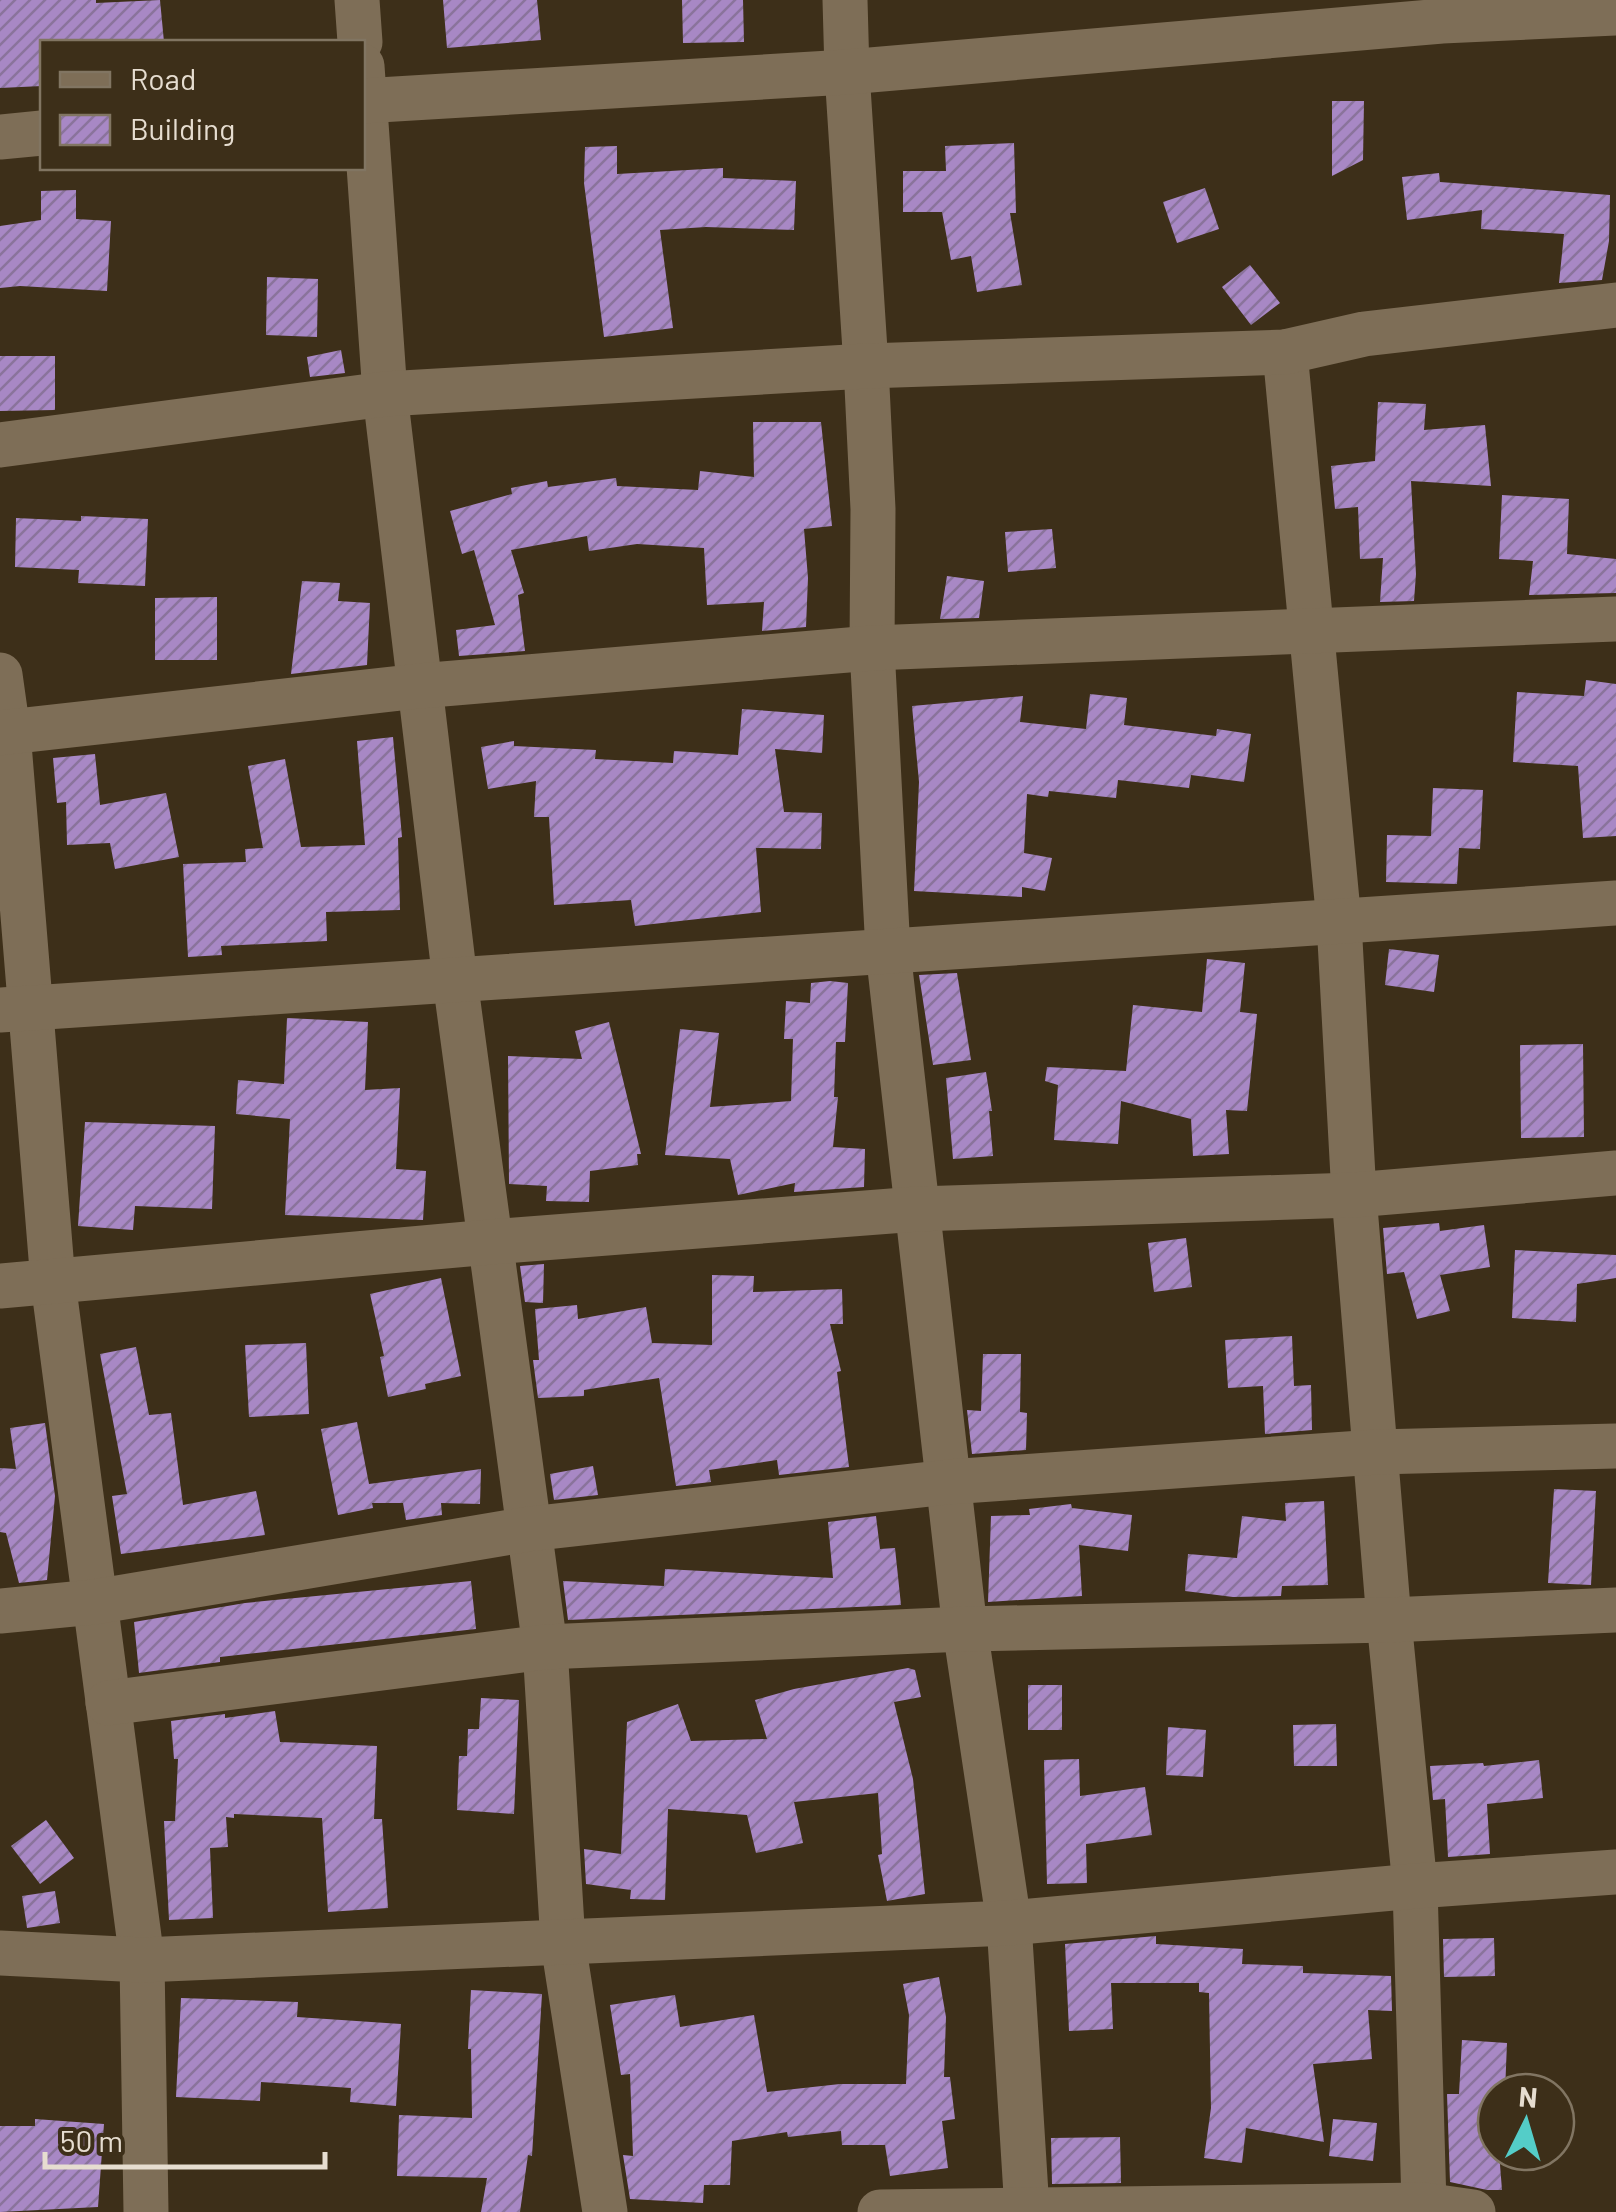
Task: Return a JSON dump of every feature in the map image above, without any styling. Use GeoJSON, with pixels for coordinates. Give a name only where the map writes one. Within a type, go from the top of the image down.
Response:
{"type":"FeatureCollection","features":[{"type":"Feature","properties":{"kind":"street"},"geometry":{"type":"LineString","coordinates":[[356,0],[360,40]]}},
{"type":"Feature","properties":{"kind":"street"},"geometry":{"type":"LineString","coordinates":[[846,0],[873,509],[872,648],[888,951],[965,1629],[1009,1923],[1027,2210]]}},
{"type":"Feature","properties":{"kind":"street"},"geometry":{"type":"LineString","coordinates":[[365,89],[847,72],[1422,22],[1616,12]]}},
{"type":"Feature","properties":{"kind":"street"},"geometry":{"type":"LineString","coordinates":[[365,104],[385,394],[454,980],[545,1646],[564,1943],[605,2212]]}},
{"type":"Feature","properties":{"kind":"street"},"geometry":{"type":"LineString","coordinates":[[0,137],[40,133]]}},
{"type":"Feature","properties":{"kind":"street"},"geometry":{"type":"LineString","coordinates":[[0,445],[385,394],[866,366],[1285,352],[1364,334],[1616,305]]}},
{"type":"Feature","properties":{"kind":"street"},"geometry":{"type":"LineString","coordinates":[[1285,352],[1339,922],[1354,1195],[1415,1886],[1424,2205]]}},
{"type":"Feature","properties":{"kind":"street"},"geometry":{"type":"LineString","coordinates":[[4,732],[419,686],[872,648],[1616,619]]}},
{"type":"Feature","properties":{"kind":"street"},"geometry":{"type":"LineString","coordinates":[[0,675],[15,1009],[142,1960],[146,2212]]}},
{"type":"Feature","properties":{"kind":"street"},"geometry":{"type":"LineString","coordinates":[[15,1009],[1616,903]]}},
{"type":"Feature","properties":{"kind":"street"},"geometry":{"type":"LineString","coordinates":[[0,1286],[917,1209],[1354,1195],[1616,1173]]}},
{"type":"Feature","properties":{"kind":"street"},"geometry":{"type":"LineString","coordinates":[[0,1611],[94,1602],[529,1529],[948,1482],[1376,1452],[1616,1446]]}},
{"type":"Feature","properties":{"kind":"street"},"geometry":{"type":"LineString","coordinates":[[108,1704],[545,1646],[1616,1610]]}},
{"type":"Feature","properties":{"kind":"street"},"geometry":{"type":"LineString","coordinates":[[0,1953],[142,1960],[1009,1923],[1616,1872]]}},
{"type":"Feature","properties":{"kind":"street"},"geometry":{"type":"LineString","coordinates":[[880,2212],[1424,2205],[1473,2212]]}},
{"type":"Feature","properties":{"kind":"building"},"geometry":{"type":"Polygon","coordinates":[[[0,0],[160,0],[164,40],[40,40],[40,86],[0,88],[0,0]]]}},
{"type":"Feature","properties":{"kind":"building"},"geometry":{"type":"Polygon","coordinates":[[[443,0],[537,0],[541,40],[447,48],[443,0]]]}},
{"type":"Feature","properties":{"kind":"building"},"geometry":{"type":"Polygon","coordinates":[[[682,0],[743,0],[744,42],[683,43],[682,0]]]}},
{"type":"Feature","properties":{"kind":"building"},"geometry":{"type":"Polygon","coordinates":[[[1332,101],[1364,101],[1363,160],[1332,176],[1332,101]]]}},
{"type":"Feature","properties":{"kind":"building"},"geometry":{"type":"Polygon","coordinates":[[[1014,143],[1016,213],[1010,213],[1022,285],[977,292],[971,256],[951,260],[942,212],[903,212],[903,171],[946,171],[945,146],[1014,143]]]}},
{"type":"Feature","properties":{"kind":"building"},"geometry":{"type":"Polygon","coordinates":[[[617,146],[617,174],[723,168],[723,178],[796,181],[794,230],[660,230],[673,328],[604,337],[584,183],[585,147],[617,146]]]}},
{"type":"Feature","properties":{"kind":"building"},"geometry":{"type":"Polygon","coordinates":[[[1439,173],[1440,182],[1610,195],[1609,241],[1602,280],[1559,283],[1564,234],[1481,229],[1482,210],[1407,220],[1402,177],[1439,173]]]}},
{"type":"Feature","properties":{"kind":"building"},"geometry":{"type":"Polygon","coordinates":[[[1205,188],[1219,229],[1177,243],[1163,202],[1205,188]]]}},
{"type":"Feature","properties":{"kind":"building"},"geometry":{"type":"Polygon","coordinates":[[[76,190],[76,219],[111,221],[107,291],[0,288],[0,226],[41,220],[41,191],[76,190]]]}},
{"type":"Feature","properties":{"kind":"building"},"geometry":{"type":"Polygon","coordinates":[[[1250,265],[1280,303],[1251,325],[1222,287],[1250,265]]]}},
{"type":"Feature","properties":{"kind":"building"},"geometry":{"type":"Polygon","coordinates":[[[267,277],[318,279],[317,337],[266,335],[267,277]]]}},
{"type":"Feature","properties":{"kind":"building"},"geometry":{"type":"Polygon","coordinates":[[[341,350],[345,373],[310,377],[307,357],[341,350]]]}},
{"type":"Feature","properties":{"kind":"building"},"geometry":{"type":"Polygon","coordinates":[[[0,356],[55,356],[55,410],[0,411],[0,356]]]}},
{"type":"Feature","properties":{"kind":"building"},"geometry":{"type":"Polygon","coordinates":[[[1378,402],[1426,404],[1424,430],[1485,425],[1491,486],[1411,481],[1414,601],[1380,602],[1383,558],[1360,559],[1358,507],[1335,509],[1331,466],[1375,461],[1378,402]]]}},
{"type":"Feature","properties":{"kind":"building"},"geometry":{"type":"Polygon","coordinates":[[[753,422],[821,422],[832,526],[804,529],[806,627],[762,631],[764,602],[707,605],[704,548],[637,544],[589,551],[587,536],[511,550],[524,593],[518,595],[525,651],[459,656],[456,630],[495,625],[474,550],[462,554],[450,511],[512,494],[511,488],[547,481],[548,487],[616,478],[617,486],[698,490],[700,471],[754,477],[753,422]]]}},
{"type":"Feature","properties":{"kind":"building"},"geometry":{"type":"Polygon","coordinates":[[[1502,495],[1569,499],[1567,554],[1616,559],[1616,593],[1529,595],[1533,561],[1499,559],[1502,495]]]}},
{"type":"Feature","properties":{"kind":"building"},"geometry":{"type":"Polygon","coordinates":[[[81,516],[148,519],[145,586],[78,583],[79,570],[15,567],[16,518],[81,521],[81,516]]]}},
{"type":"Feature","properties":{"kind":"building"},"geometry":{"type":"Polygon","coordinates":[[[1052,529],[1056,568],[1008,572],[1005,532],[1052,529]]]}},
{"type":"Feature","properties":{"kind":"building"},"geometry":{"type":"Polygon","coordinates":[[[947,576],[984,581],[979,618],[940,619],[947,576]]]}},
{"type":"Feature","properties":{"kind":"building"},"geometry":{"type":"Polygon","coordinates":[[[302,581],[340,583],[338,601],[370,603],[367,665],[291,674],[302,581]]]}},
{"type":"Feature","properties":{"kind":"building"},"geometry":{"type":"Polygon","coordinates":[[[217,597],[217,660],[155,660],[155,598],[217,597]]]}},
{"type":"Feature","properties":{"kind":"building"},"geometry":{"type":"Polygon","coordinates":[[[1586,680],[1616,684],[1616,836],[1583,838],[1578,766],[1513,762],[1517,692],[1584,696],[1586,680]]]}},
{"type":"Feature","properties":{"kind":"building"},"geometry":{"type":"Polygon","coordinates":[[[1090,694],[1127,698],[1124,725],[1216,736],[1217,729],[1251,734],[1244,782],[1191,775],[1189,788],[1118,780],[1116,798],[1049,791],[1048,797],[1027,794],[1024,853],[1052,858],[1045,891],[1022,887],[1022,897],[914,891],[919,782],[912,706],[1023,696],[1020,722],[1086,729],[1090,694]]]}},
{"type":"Feature","properties":{"kind":"building"},"geometry":{"type":"Polygon","coordinates":[[[742,709],[824,715],[822,753],[775,749],[784,812],[822,813],[821,849],[756,848],[761,912],[635,926],[631,900],[554,905],[549,817],[534,817],[536,781],[488,789],[481,747],[514,741],[514,746],[596,750],[595,759],[673,763],[674,751],[738,755],[742,709]]]}},
{"type":"Feature","properties":{"kind":"building"},"geometry":{"type":"Polygon","coordinates":[[[393,737],[402,837],[398,838],[400,910],[326,912],[327,941],[221,946],[222,955],[188,957],[183,864],[246,862],[245,849],[263,848],[248,766],[285,759],[301,847],[365,845],[357,741],[393,737]]]}},
{"type":"Feature","properties":{"kind":"building"},"geometry":{"type":"Polygon","coordinates":[[[95,754],[100,805],[166,793],[179,857],[115,869],[110,843],[67,845],[66,802],[57,803],[53,758],[95,754]]]}},
{"type":"Feature","properties":{"kind":"building"},"geometry":{"type":"Polygon","coordinates":[[[1433,788],[1483,790],[1480,849],[1459,848],[1457,884],[1386,882],[1387,835],[1431,836],[1433,788]]]}},
{"type":"Feature","properties":{"kind":"building"},"geometry":{"type":"Polygon","coordinates":[[[1389,949],[1439,955],[1434,992],[1385,985],[1389,949]]]}},
{"type":"Feature","properties":{"kind":"building"},"geometry":{"type":"Polygon","coordinates":[[[1207,959],[1245,963],[1240,1012],[1257,1014],[1247,1111],[1226,1110],[1229,1154],[1193,1156],[1191,1119],[1121,1101],[1118,1144],[1054,1140],[1058,1085],[1045,1081],[1047,1067],[1126,1071],[1133,1005],[1202,1012],[1207,959]]]}},
{"type":"Feature","properties":{"kind":"building"},"geometry":{"type":"Polygon","coordinates":[[[957,973],[971,1060],[933,1065],[919,975],[957,973]]]}},
{"type":"Feature","properties":{"kind":"building"},"geometry":{"type":"Polygon","coordinates":[[[811,983],[848,983],[845,1042],[836,1042],[834,1097],[838,1097],[833,1147],[865,1149],[864,1187],[794,1192],[795,1183],[738,1195],[730,1159],[665,1155],[680,1029],[719,1033],[710,1107],[791,1101],[793,1039],[784,1039],[786,1001],[810,1003],[811,983]]]}},
{"type":"Feature","properties":{"kind":"building"},"geometry":{"type":"Polygon","coordinates":[[[287,1018],[368,1022],[365,1090],[400,1088],[396,1169],[426,1171],[423,1220],[285,1215],[290,1119],[236,1114],[238,1080],[284,1084],[287,1018]]]}},
{"type":"Feature","properties":{"kind":"building"},"geometry":{"type":"Polygon","coordinates":[[[609,1022],[641,1154],[637,1154],[638,1165],[590,1171],[589,1202],[546,1201],[547,1186],[509,1184],[508,1056],[582,1059],[575,1031],[609,1022]]]}},
{"type":"Feature","properties":{"kind":"building"},"geometry":{"type":"Polygon","coordinates":[[[1583,1044],[1584,1137],[1521,1138],[1520,1045],[1583,1044]]]}},
{"type":"Feature","properties":{"kind":"building"},"geometry":{"type":"Polygon","coordinates":[[[986,1072],[993,1156],[953,1159],[946,1078],[986,1072]]]}},
{"type":"Feature","properties":{"kind":"building"},"geometry":{"type":"Polygon","coordinates":[[[85,1122],[215,1126],[212,1209],[135,1206],[133,1230],[78,1226],[85,1122]]]}},
{"type":"Feature","properties":{"kind":"building"},"geometry":{"type":"Polygon","coordinates":[[[1439,1223],[1440,1231],[1484,1225],[1490,1267],[1440,1275],[1450,1311],[1417,1319],[1404,1272],[1387,1274],[1383,1228],[1439,1223]]]}},
{"type":"Feature","properties":{"kind":"building"},"geometry":{"type":"Polygon","coordinates":[[[1186,1238],[1192,1287],[1154,1292],[1148,1243],[1186,1238]]]}},
{"type":"Feature","properties":{"kind":"building"},"geometry":{"type":"Polygon","coordinates":[[[1515,1250],[1616,1255],[1616,1278],[1577,1284],[1576,1322],[1512,1318],[1515,1250]]]}},
{"type":"Feature","properties":{"kind":"building"},"geometry":{"type":"Polygon","coordinates":[[[544,1264],[543,1303],[525,1302],[520,1266],[544,1264]]]}},
{"type":"Feature","properties":{"kind":"building"},"geometry":{"type":"Polygon","coordinates":[[[712,1275],[754,1276],[753,1292],[842,1289],[843,1324],[830,1324],[841,1371],[837,1372],[849,1467],[779,1475],[777,1460],[709,1470],[711,1482],[676,1486],[659,1378],[584,1390],[584,1396],[538,1398],[533,1360],[539,1360],[535,1309],[577,1305],[578,1319],[646,1307],[652,1343],[712,1345],[712,1275]]]}},
{"type":"Feature","properties":{"kind":"building"},"geometry":{"type":"Polygon","coordinates":[[[441,1278],[461,1376],[388,1397],[380,1357],[384,1356],[370,1294],[441,1278]]]}},
{"type":"Feature","properties":{"kind":"building"},"geometry":{"type":"Polygon","coordinates":[[[1292,1336],[1294,1386],[1311,1385],[1312,1430],[1265,1434],[1263,1386],[1228,1388],[1225,1340],[1292,1336]]]}},
{"type":"Feature","properties":{"kind":"building"},"geometry":{"type":"Polygon","coordinates":[[[306,1343],[309,1414],[249,1417],[245,1345],[306,1343]]]}},
{"type":"Feature","properties":{"kind":"building"},"geometry":{"type":"Polygon","coordinates":[[[136,1347],[149,1415],[171,1413],[183,1505],[256,1491],[265,1535],[121,1554],[112,1496],[127,1494],[100,1354],[136,1347]]]}},
{"type":"Feature","properties":{"kind":"building"},"geometry":{"type":"Polygon","coordinates":[[[983,1354],[1021,1354],[1020,1412],[1027,1413],[1026,1450],[972,1454],[967,1410],[981,1411],[983,1354]]]}},
{"type":"Feature","properties":{"kind":"building"},"geometry":{"type":"Polygon","coordinates":[[[357,1422],[369,1484],[481,1469],[480,1504],[441,1503],[442,1515],[406,1520],[403,1503],[372,1503],[373,1508],[338,1515],[321,1429],[357,1422]]]}},
{"type":"Feature","properties":{"kind":"building"},"geometry":{"type":"Polygon","coordinates":[[[45,1423],[55,1496],[47,1580],[19,1583],[6,1533],[0,1532],[0,1468],[16,1469],[10,1428],[45,1423]]]}},
{"type":"Feature","properties":{"kind":"building"},"geometry":{"type":"Polygon","coordinates":[[[593,1466],[598,1495],[554,1500],[550,1474],[593,1466]]]}},
{"type":"Feature","properties":{"kind":"building"},"geometry":{"type":"Polygon","coordinates":[[[1554,1489],[1596,1491],[1591,1585],[1548,1583],[1554,1489]]]}},
{"type":"Feature","properties":{"kind":"building"},"geometry":{"type":"Polygon","coordinates":[[[1324,1501],[1328,1585],[1282,1586],[1281,1596],[1233,1597],[1185,1591],[1188,1554],[1237,1558],[1242,1516],[1286,1521],[1285,1503],[1324,1501]]]}},
{"type":"Feature","properties":{"kind":"building"},"geometry":{"type":"Polygon","coordinates":[[[1071,1504],[1072,1508],[1132,1515],[1128,1551],[1079,1545],[1082,1596],[988,1602],[991,1516],[1030,1515],[1029,1509],[1071,1504]]]}},
{"type":"Feature","properties":{"kind":"building"},"geometry":{"type":"Polygon","coordinates":[[[876,1516],[880,1549],[895,1548],[901,1605],[568,1620],[563,1581],[664,1586],[665,1569],[833,1578],[828,1522],[876,1516]]]}},
{"type":"Feature","properties":{"kind":"building"},"geometry":{"type":"Polygon","coordinates":[[[471,1581],[476,1629],[220,1657],[220,1662],[139,1673],[134,1622],[245,1603],[471,1581]]]}},
{"type":"Feature","properties":{"kind":"building"},"geometry":{"type":"Polygon","coordinates":[[[908,1668],[915,1670],[921,1697],[894,1702],[913,1779],[925,1894],[887,1901],[878,1855],[882,1854],[878,1793],[794,1802],[803,1843],[756,1853],[747,1815],[668,1809],[665,1900],[630,1899],[631,1890],[586,1884],[584,1849],[621,1854],[627,1722],[678,1704],[691,1741],[767,1739],[755,1700],[908,1668]]]}},
{"type":"Feature","properties":{"kind":"building"},"geometry":{"type":"Polygon","coordinates":[[[1028,1685],[1062,1685],[1062,1730],[1028,1730],[1028,1685]]]}},
{"type":"Feature","properties":{"kind":"building"},"geometry":{"type":"Polygon","coordinates":[[[481,1698],[519,1700],[514,1814],[457,1810],[459,1756],[467,1756],[468,1729],[479,1729],[481,1698]]]}},
{"type":"Feature","properties":{"kind":"building"},"geometry":{"type":"Polygon","coordinates":[[[275,1711],[280,1742],[377,1746],[374,1819],[382,1819],[388,1908],[328,1912],[322,1818],[234,1814],[234,1818],[226,1817],[228,1847],[210,1848],[213,1918],[169,1920],[164,1821],[175,1821],[178,1759],[174,1759],[171,1721],[275,1711]]]}},
{"type":"Feature","properties":{"kind":"building"},"geometry":{"type":"Polygon","coordinates":[[[1336,1724],[1337,1766],[1294,1766],[1293,1725],[1336,1724]]]}},
{"type":"Feature","properties":{"kind":"building"},"geometry":{"type":"Polygon","coordinates":[[[1168,1727],[1206,1730],[1203,1777],[1166,1775],[1168,1727]]]}},
{"type":"Feature","properties":{"kind":"building"},"geometry":{"type":"Polygon","coordinates":[[[1079,1759],[1080,1796],[1145,1787],[1152,1835],[1086,1844],[1087,1883],[1047,1884],[1044,1760],[1079,1759]]]}},
{"type":"Feature","properties":{"kind":"building"},"geometry":{"type":"Polygon","coordinates":[[[1539,1760],[1543,1798],[1487,1804],[1490,1854],[1448,1857],[1445,1799],[1433,1800],[1430,1766],[1539,1760]]]}},
{"type":"Feature","properties":{"kind":"building"},"geometry":{"type":"Polygon","coordinates":[[[46,1820],[74,1858],[40,1884],[11,1846],[46,1820]]]}},
{"type":"Feature","properties":{"kind":"building"},"geometry":{"type":"Polygon","coordinates":[[[55,1891],[60,1923],[27,1928],[22,1896],[55,1891]]]}},
{"type":"Feature","properties":{"kind":"building"},"geometry":{"type":"Polygon","coordinates":[[[1156,1936],[1156,1944],[1243,1949],[1242,1964],[1303,1966],[1303,1973],[1391,1976],[1392,2011],[1368,2010],[1372,2059],[1313,2064],[1324,2142],[1246,2128],[1242,2163],[1204,2158],[1211,2108],[1209,1993],[1199,1992],[1199,1983],[1111,1983],[1113,2029],[1069,2031],[1065,1944],[1156,1936]]]}},
{"type":"Feature","properties":{"kind":"building"},"geometry":{"type":"Polygon","coordinates":[[[1494,1938],[1495,1976],[1444,1977],[1443,1939],[1494,1938]]]}},
{"type":"Feature","properties":{"kind":"building"},"geometry":{"type":"Polygon","coordinates":[[[939,1977],[946,2017],[944,2077],[950,2077],[955,2119],[942,2121],[948,2168],[890,2176],[885,2145],[842,2145],[841,2131],[788,2137],[787,2132],[732,2141],[730,2185],[704,2185],[703,2203],[630,2199],[623,2155],[633,2156],[630,2074],[621,2075],[610,2005],[675,1995],[680,2027],[754,2015],[767,2092],[840,2084],[906,2084],[909,2015],[903,1984],[939,1977]]]}},
{"type":"Feature","properties":{"kind":"building"},"geometry":{"type":"Polygon","coordinates":[[[471,1990],[542,1994],[532,2156],[528,2155],[520,2212],[481,2212],[487,2178],[397,2176],[399,2115],[472,2118],[468,2049],[471,1990]]]}},
{"type":"Feature","properties":{"kind":"building"},"geometry":{"type":"Polygon","coordinates":[[[181,1998],[298,2002],[297,2017],[401,2024],[396,2106],[350,2102],[351,2088],[261,2082],[260,2101],[176,2097],[181,1998]]]}},
{"type":"Feature","properties":{"kind":"building"},"geometry":{"type":"Polygon","coordinates":[[[1462,2040],[1507,2043],[1506,2072],[1476,2072],[1476,2172],[1501,2172],[1502,2190],[1450,2182],[1447,2094],[1459,2094],[1462,2040]]]}},
{"type":"Feature","properties":{"kind":"building"},"geometry":{"type":"Polygon","coordinates":[[[35,2119],[104,2124],[98,2207],[0,2212],[0,2126],[35,2126],[35,2119]]]}},
{"type":"Feature","properties":{"kind":"building"},"geometry":{"type":"Polygon","coordinates":[[[1333,2119],[1377,2123],[1373,2161],[1329,2156],[1333,2119]]]}},
{"type":"Feature","properties":{"kind":"building"},"geometry":{"type":"Polygon","coordinates":[[[1120,2137],[1121,2183],[1052,2184],[1051,2138],[1120,2137]]]}}]}
